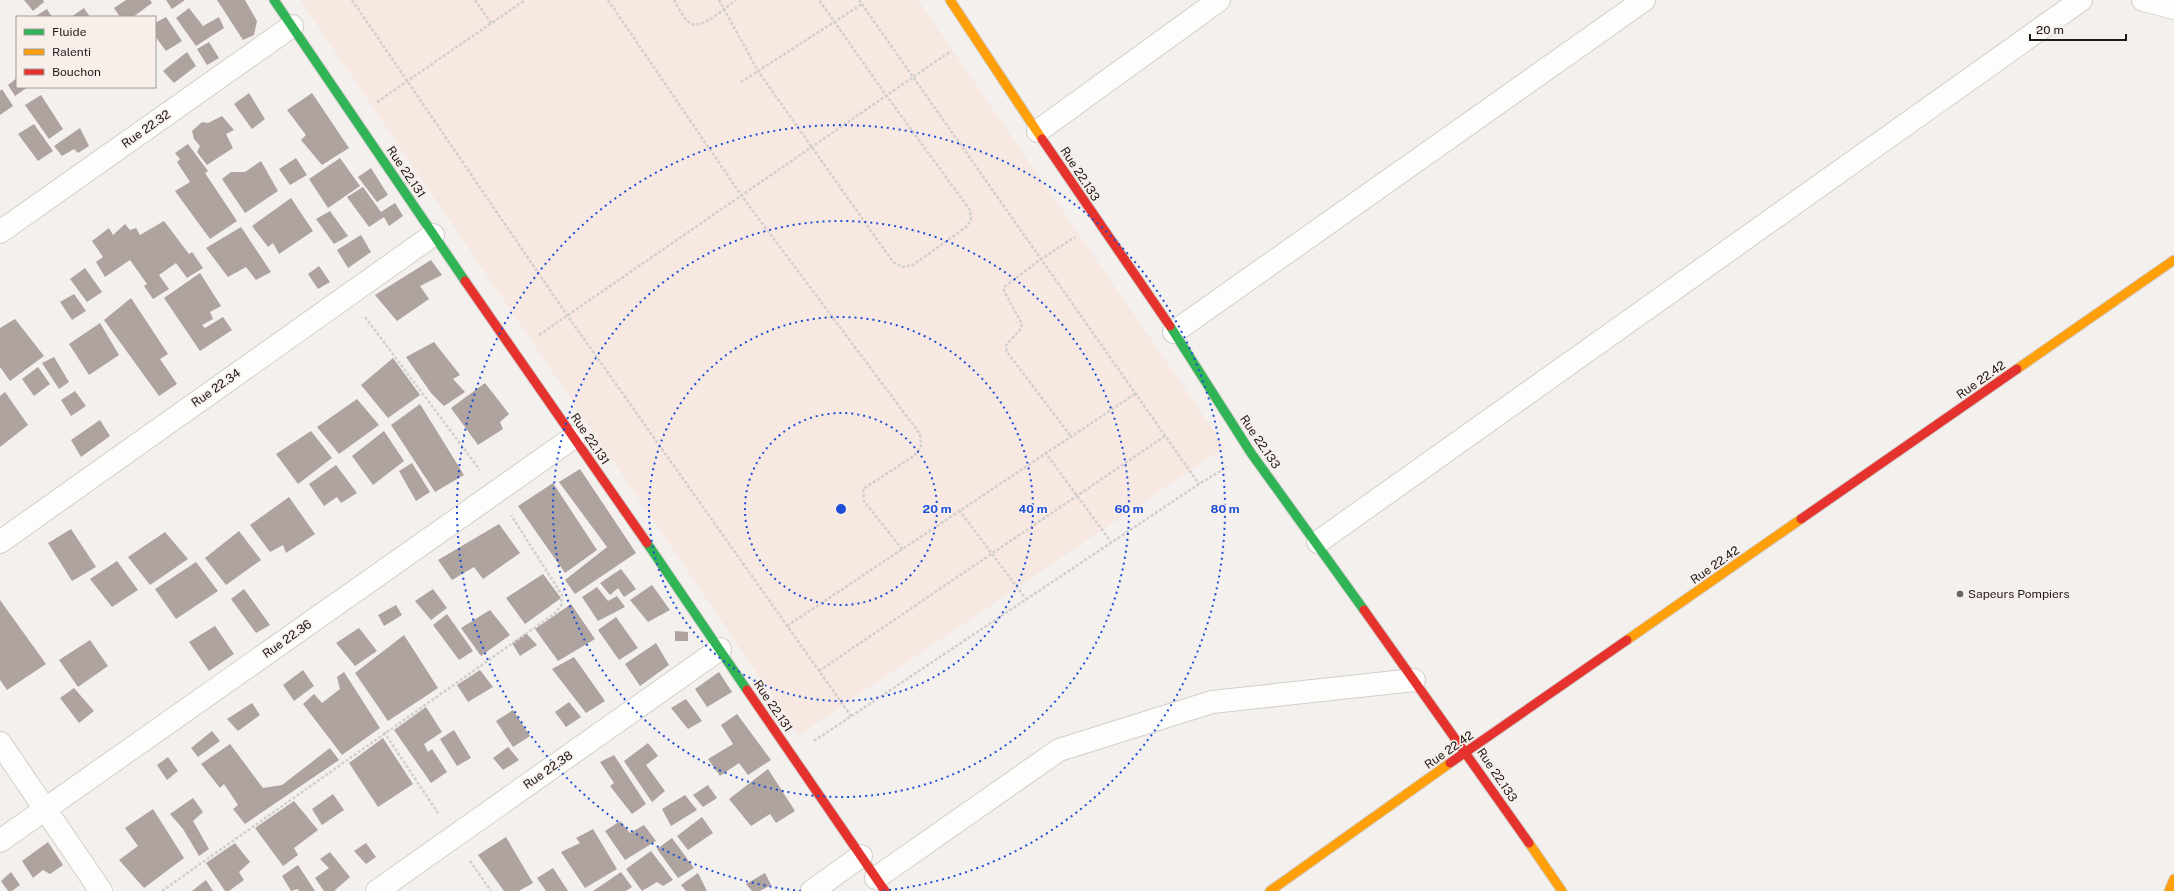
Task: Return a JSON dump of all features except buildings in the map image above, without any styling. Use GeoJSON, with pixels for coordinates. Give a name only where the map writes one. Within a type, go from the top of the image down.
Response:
{"type":"FeatureCollection","features":[{"type":"Feature","properties":{"kind":"street","name":"Rue 22.131"},"geometry":{"type":"LineString","coordinates":[[274,0],[355,117],[433,235],[515,351],[881,884]]}},
{"type":"Feature","properties":{"kind":"street","name":"Rue 22.133"},"geometry":{"type":"LineString","coordinates":[[950,0],[1038,130],[1098,223],[1174,332],[1252,453],[1318,542],[1562,891]]}},
{"type":"Feature","properties":{"kind":"street"},"geometry":{"type":"LineString","coordinates":[[1038,130],[1219,0]]}},
{"type":"Feature","properties":{"kind":"street"},"geometry":{"type":"LineString","coordinates":[[1174,332],[1644,0]]}},
{"type":"Feature","properties":{"kind":"street"},"geometry":{"type":"LineString","coordinates":[[1318,542],[2082,0]]}},
{"type":"Feature","properties":{"kind":"street"},"geometry":{"type":"LineString","coordinates":[[2143,0],[2174,8]]}},
{"type":"Feature","properties":{"kind":"street","name":"Rue 22.32"},"geometry":{"type":"LineString","coordinates":[[0,232],[292,26]]}},
{"type":"Feature","properties":{"kind":"street","name":"Rue 22.34"},"geometry":{"type":"LineString","coordinates":[[0,542],[433,235]]}},
{"type":"Feature","properties":{"kind":"street","name":"Rue 22.42"},"geometry":{"type":"LineString","coordinates":[[1270,891],[1466,752],[2174,260]]}},
{"type":"Feature","properties":{"kind":"street","name":"Rue 22.36"},"geometry":{"type":"LineString","coordinates":[[0,842],[574,437]]}},
{"type":"Feature","properties":{"kind":"street","name":"Rue 22.38"},"geometry":{"type":"LineString","coordinates":[[377,891],[720,649]]}},
{"type":"Feature","properties":{"kind":"street"},"geometry":{"type":"LineString","coordinates":[[881,884],[1059,750],[1212,702],[1414,680]]}},
{"type":"Feature","properties":{"kind":"street"},"geometry":{"type":"LineString","coordinates":[[0,743],[102,891]]}},
{"type":"Feature","properties":{"kind":"street"},"geometry":{"type":"LineString","coordinates":[[812,891],[862,856]]}},
{"type":"Feature","properties":{"kind":"street"},"geometry":{"type":"LineString","coordinates":[[2169,891],[2174,879]]}},
{"type":"Feature","properties":{"kind":"path"},"geometry":{"type":"LineString","coordinates":[[352,0],[567,315],[851,716]]}},
{"type":"Feature","properties":{"kind":"path"},"geometry":{"type":"LineString","coordinates":[[475,0],[491,23]]}},
{"type":"Feature","properties":{"kind":"path"},"geometry":{"type":"LineString","coordinates":[[355,117],[525,0]]}},
{"type":"Feature","properties":{"kind":"path"},"geometry":{"type":"LineString","coordinates":[[608,0],[741,195],[920,434],[921,446],[914,456],[863,489],[864,501],[902,549]]}},
{"type":"Feature","properties":{"kind":"path"},"geometry":{"type":"LineString","coordinates":[[674,0],[689,23],[696,26],[704,23],[736,0]]}},
{"type":"Feature","properties":{"kind":"path"},"geometry":{"type":"LineString","coordinates":[[719,0],[758,71],[894,262],[902,267],[913,265],[966,227],[971,220],[970,210],[819,0]]}},
{"type":"Feature","properties":{"kind":"path"},"geometry":{"type":"LineString","coordinates":[[859,0],[1199,484]]}},
{"type":"Feature","properties":{"kind":"path"},"geometry":{"type":"LineString","coordinates":[[742,82],[862,4]]}},
{"type":"Feature","properties":{"kind":"path"},"geometry":{"type":"LineString","coordinates":[[515,351],[974,35]]}},
{"type":"Feature","properties":{"kind":"path"},"geometry":{"type":"LineString","coordinates":[[1070,435],[1007,352],[1006,345],[1020,330],[1022,324],[1004,291],[1004,287],[1041,259],[1098,223]]}},
{"type":"Feature","properties":{"kind":"path"},"geometry":{"type":"LineString","coordinates":[[162,891],[554,614],[561,606],[562,595],[497,492],[347,295]]}},
{"type":"Feature","properties":{"kind":"path"},"geometry":{"type":"LineString","coordinates":[[787,626],[1070,435],[1135,394]]}},
{"type":"Feature","properties":{"kind":"path"},"geometry":{"type":"LineString","coordinates":[[819,671],[1165,436]]}},
{"type":"Feature","properties":{"kind":"path"},"geometry":{"type":"LineString","coordinates":[[1045,452],[1111,542]]}},
{"type":"Feature","properties":{"kind":"path"},"geometry":{"type":"LineString","coordinates":[[792,755],[1199,484],[1252,453]]}},
{"type":"Feature","properties":{"kind":"path"},"geometry":{"type":"LineString","coordinates":[[959,510],[1026,599]]}},
{"type":"Feature","properties":{"kind":"shaded area"},"geometry":{"type":"Polygon","coordinates":[[[300,0],[918,0],[1225,447],[799,735],[300,0]]]}},
{"type":"Feature","properties":{"kind":"traffic: fast"},"geometry":{"type":"LineString","coordinates":[[274,0],[465,281]]}},
{"type":"Feature","properties":{"kind":"traffic: fast"},"geometry":{"type":"LineString","coordinates":[[1170,326],[1251,453],[1364,610]]}},
{"type":"Feature","properties":{"kind":"traffic: fast"},"geometry":{"type":"LineString","coordinates":[[647,543],[747,690]]}},
{"type":"Feature","properties":{"kind":"traffic: slow"},"geometry":{"type":"LineString","coordinates":[[950,0],[1042,139]]}},
{"type":"Feature","properties":{"kind":"traffic: slow"},"geometry":{"type":"LineString","coordinates":[[2017,369],[2174,260]]}},
{"type":"Feature","properties":{"kind":"traffic: slow"},"geometry":{"type":"LineString","coordinates":[[1627,640],[1801,519]]}},
{"type":"Feature","properties":{"kind":"traffic: slow"},"geometry":{"type":"LineString","coordinates":[[1270,891],[1450,763]]}},
{"type":"Feature","properties":{"kind":"traffic: slow"},"geometry":{"type":"LineString","coordinates":[[1529,843],[1562,891]]}},
{"type":"Feature","properties":{"kind":"traffic: slow"},"geometry":{"type":"LineString","coordinates":[[2169,891],[2174,879]]}},
{"type":"Feature","properties":{"kind":"traffic: jam"},"geometry":{"type":"LineString","coordinates":[[1042,139],[1170,326]]}},
{"type":"Feature","properties":{"kind":"traffic: jam"},"geometry":{"type":"LineString","coordinates":[[465,281],[647,543]]}},
{"type":"Feature","properties":{"kind":"traffic: jam"},"geometry":{"type":"LineString","coordinates":[[1801,519],[2017,369]]}},
{"type":"Feature","properties":{"kind":"traffic: jam"},"geometry":{"type":"LineString","coordinates":[[1364,610],[1529,843]]}},
{"type":"Feature","properties":{"kind":"traffic: jam"},"geometry":{"type":"LineString","coordinates":[[1450,763],[1627,640]]}},
{"type":"Feature","properties":{"kind":"traffic: jam"},"geometry":{"type":"LineString","coordinates":[[747,690],[885,891]]}},
{"type":"Feature","properties":{"kind":"place","name":"Sapeurs Pompiers"},"geometry":{"type":"Point","coordinates":[1960,594]}}]}
